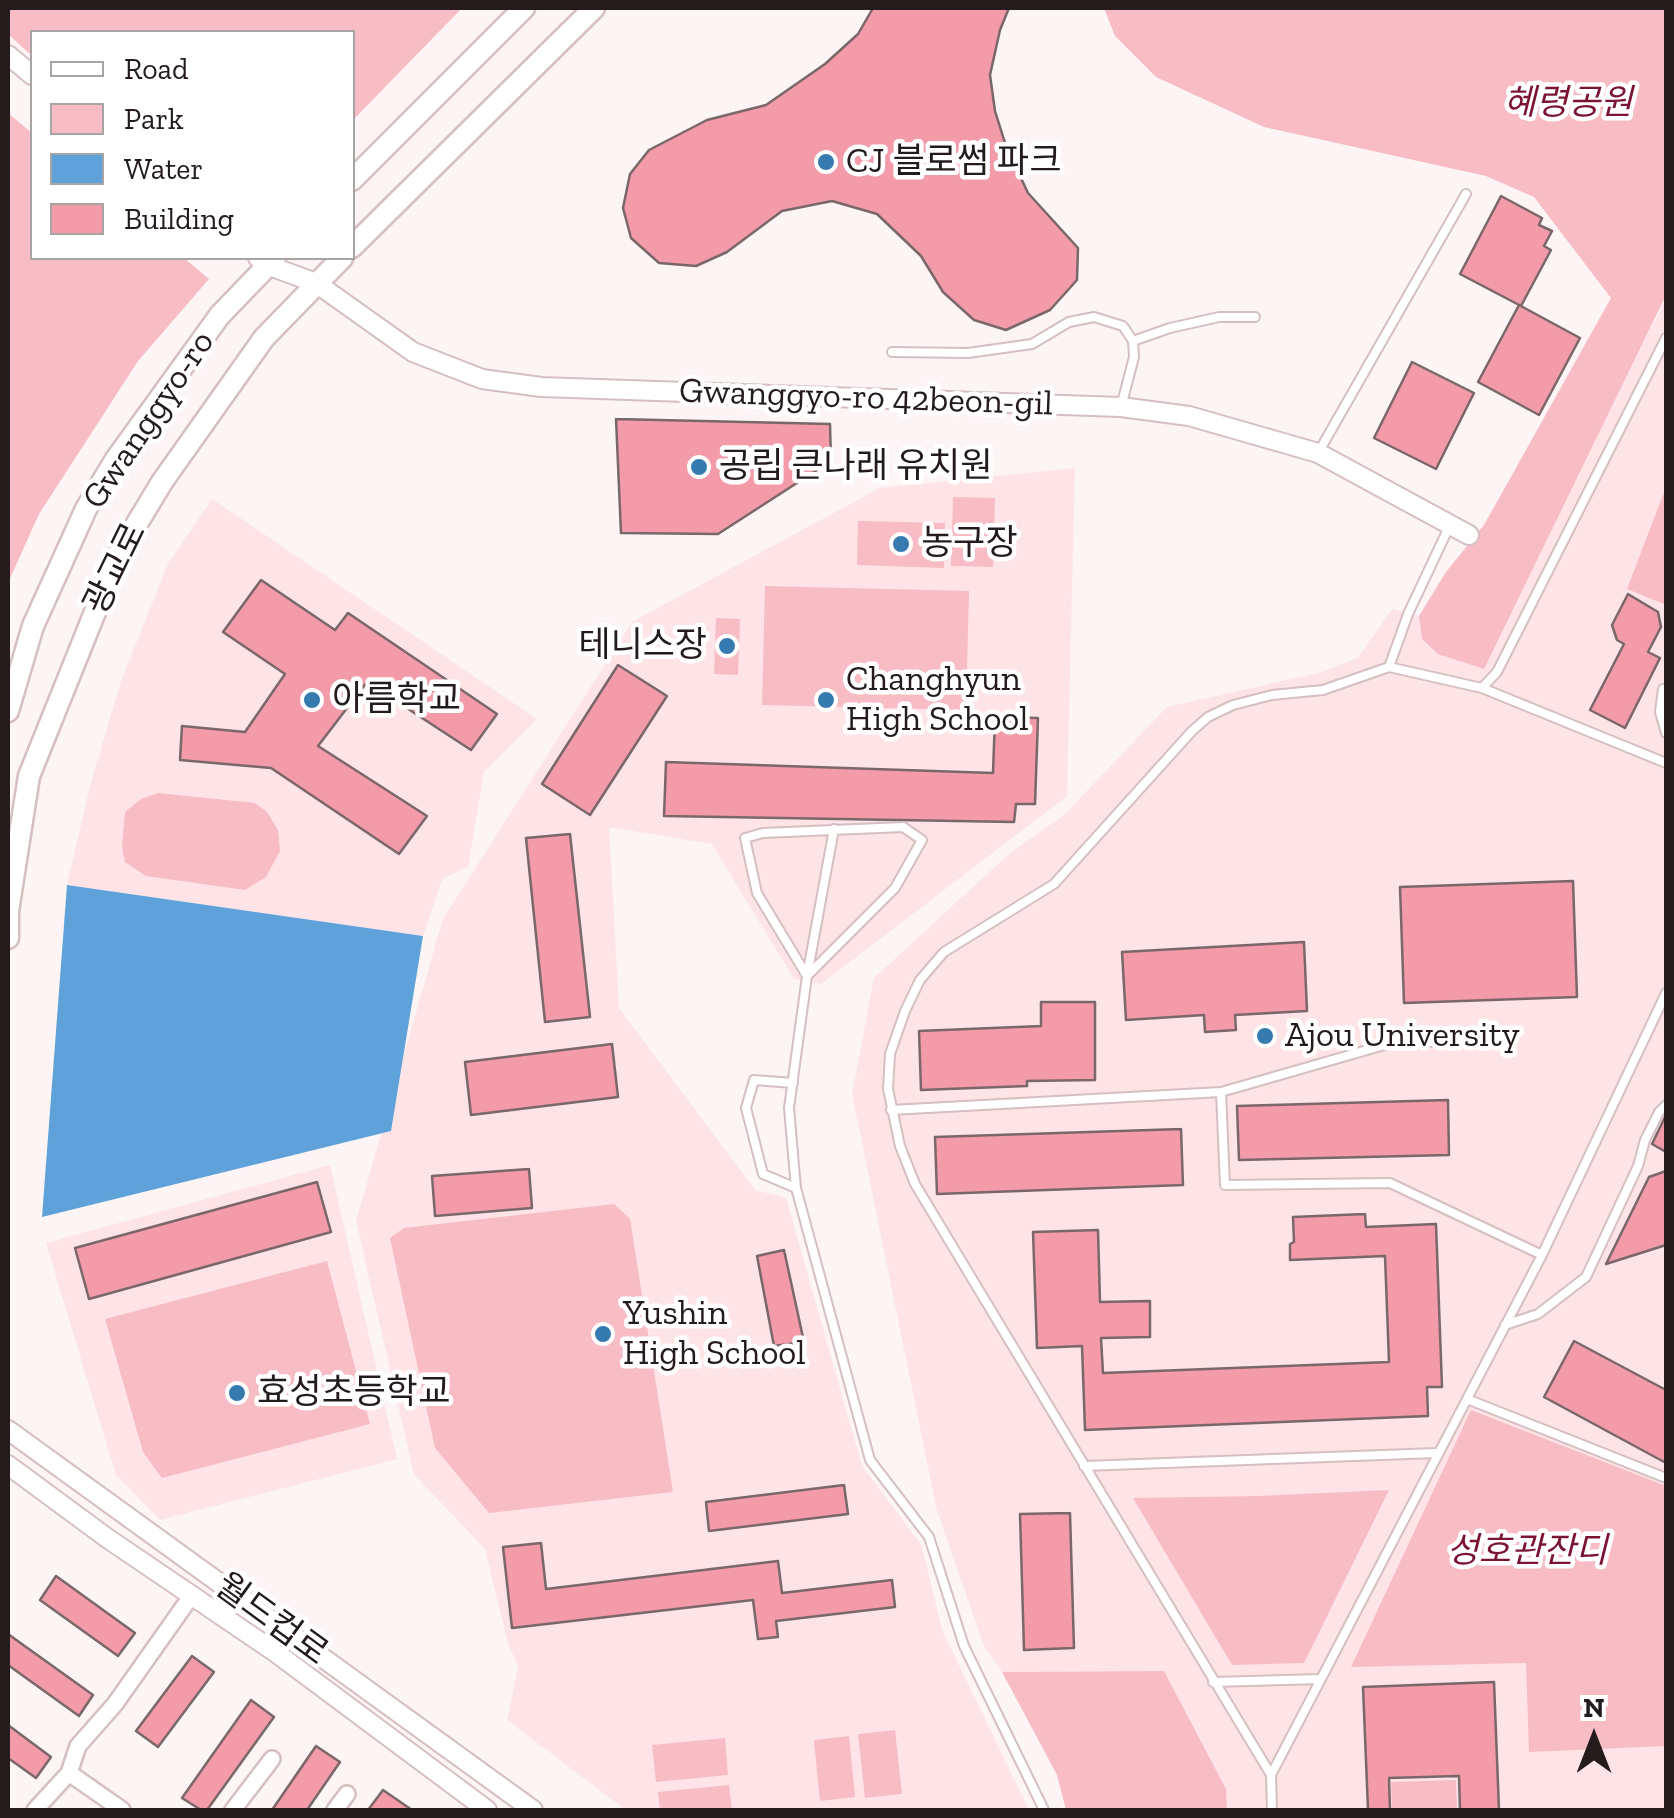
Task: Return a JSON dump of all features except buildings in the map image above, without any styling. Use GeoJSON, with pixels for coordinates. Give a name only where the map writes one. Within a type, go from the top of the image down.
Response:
{"type":"FeatureCollection","features":[{"type":"Feature","properties":{"kind":"main road"},"geometry":{"type":"LineString","coordinates":[[355,177],[524,8]]}},
{"type":"Feature","properties":{"kind":"main road"},"geometry":{"type":"LineString","coordinates":[[355,244],[594,8]]}},
{"type":"Feature","properties":{"kind":"main road","name":"Gwanggyo-ro"},"geometry":{"type":"LineString","coordinates":[[8,712],[33,626],[86,510],[116,459],[185,362],[267,260]]}},
{"type":"Feature","properties":{"kind":"main road","name":"광교로"},"geometry":{"type":"LineString","coordinates":[[8,938],[8,912],[29,776],[118,555],[162,482],[264,338],[340,260]]}},
{"type":"Feature","properties":{"kind":"street"},"geometry":{"type":"LineString","coordinates":[[8,55],[30,74]]}},
{"type":"Feature","properties":{"kind":"street","name":"Gwanggyo-ro 42beon-gil"},"geometry":{"type":"LineString","coordinates":[[267,260],[316,283],[413,352],[482,380],[542,387],[1121,407],[1188,416],[1318,454],[1469,536]]}},
{"type":"Feature","properties":{"kind":"street","name":"월드컵로"},"geometry":{"type":"LineString","coordinates":[[8,1430],[533,1810]]}},
{"type":"Feature","properties":{"kind":"street"},"geometry":{"type":"LineString","coordinates":[[8,1465],[107,1538],[275,1652],[487,1810]]}},
{"type":"Feature","properties":{"kind":"street"},"geometry":{"type":"LineString","coordinates":[[35,1810],[69,1772],[78,1746],[115,1704],[192,1596]]}},
{"type":"Feature","properties":{"kind":"street"},"geometry":{"type":"LineString","coordinates":[[234,1810],[272,1759]]}},
{"type":"Feature","properties":{"kind":"street"},"geometry":{"type":"LineString","coordinates":[[69,1772],[122,1810]]}},
{"type":"Feature","properties":{"kind":"street"},"geometry":{"type":"LineString","coordinates":[[335,1810],[346,1794]]}},
{"type":"Feature","properties":{"kind":"lane"},"geometry":{"type":"LineString","coordinates":[[1318,454],[1466,194]]}},
{"type":"Feature","properties":{"kind":"lane"},"geometry":{"type":"LineString","coordinates":[[892,352],[968,353],[1032,344],[1069,322],[1094,317],[1123,326],[1133,341],[1134,357],[1121,407]]}},
{"type":"Feature","properties":{"kind":"lane"},"geometry":{"type":"LineString","coordinates":[[1133,341],[1220,317],[1255,317]]}},
{"type":"Feature","properties":{"kind":"lane"},"geometry":{"type":"LineString","coordinates":[[1482,688],[1497,672],[1666,338]]}},
{"type":"Feature","properties":{"kind":"lane"},"geometry":{"type":"LineString","coordinates":[[1389,667],[1408,614],[1450,525]]}},
{"type":"Feature","properties":{"kind":"lane"},"geometry":{"type":"LineString","coordinates":[[1272,1776],[915,1184],[900,1146],[892,1110],[888,1089],[890,1054],[920,980],[944,952],[1054,884],[1192,730],[1233,705],[1272,695],[1323,690],[1389,667],[1482,688],[1666,763]]}},
{"type":"Feature","properties":{"kind":"lane"},"geometry":{"type":"LineString","coordinates":[[1663,689],[1660,712],[1666,734]]}},
{"type":"Feature","properties":{"kind":"lane"},"geometry":{"type":"LineString","coordinates":[[903,827],[922,840],[896,888],[807,976],[757,894],[744,838],[762,833],[903,827]]}},
{"type":"Feature","properties":{"kind":"lane"},"geometry":{"type":"LineString","coordinates":[[834,829],[807,976],[789,1108],[796,1188],[870,1460],[929,1537],[964,1646],[1044,1810]]}},
{"type":"Feature","properties":{"kind":"lane"},"geometry":{"type":"LineString","coordinates":[[1272,1810],[1272,1776],[1542,1254],[1666,993]]}},
{"type":"Feature","properties":{"kind":"lane"},"geometry":{"type":"LineString","coordinates":[[892,1110],[1221,1092],[1388,1044],[1487,1040]]}},
{"type":"Feature","properties":{"kind":"lane"},"geometry":{"type":"LineString","coordinates":[[792,1084],[754,1080],[746,1108],[762,1174],[796,1188]]}},
{"type":"Feature","properties":{"kind":"lane"},"geometry":{"type":"LineString","coordinates":[[1221,1092],[1226,1185],[1390,1183],[1542,1254]]}},
{"type":"Feature","properties":{"kind":"lane"},"geometry":{"type":"LineString","coordinates":[[1505,1325],[1538,1314],[1586,1277],[1638,1166],[1645,1140],[1666,1105]]}},
{"type":"Feature","properties":{"kind":"lane"},"geometry":{"type":"LineString","coordinates":[[1466,1400],[1666,1478]]}},
{"type":"Feature","properties":{"kind":"lane"},"geometry":{"type":"LineString","coordinates":[[1084,1466],[1436,1453]]}},
{"type":"Feature","properties":{"kind":"lane"},"geometry":{"type":"LineString","coordinates":[[1213,1682],[1320,1679]]}},
{"type":"Feature","properties":{"kind":"shaded area","name":"Ajou University"},"geometry":{"type":"Polygon","coordinates":[[[1666,295],[1666,1810],[1227,1810],[1226,1789],[1164,1671],[1002,1672],[984,1646],[937,1511],[852,1094],[874,978],[1010,853],[1064,815],[1167,707],[1318,673],[1358,658],[1392,609],[1419,616],[1422,639],[1656,319],[1666,295]]]}},
{"type":"Feature","properties":{"kind":"shaded area","name":"Yushin High School"},"geometry":{"type":"Polygon","coordinates":[[[1075,468],[1067,796],[821,984],[794,979],[712,844],[609,827],[619,1008],[755,1190],[786,1198],[862,1466],[922,1546],[942,1630],[1029,1810],[626,1810],[507,1720],[518,1666],[508,1643],[485,1549],[414,1474],[356,1221],[443,919],[632,622],[880,488],[1075,468]]]}},
{"type":"Feature","properties":{"kind":"shaded area","name":"아름학교"},"geometry":{"type":"Polygon","coordinates":[[[212,499],[537,719],[484,772],[468,867],[442,879],[423,936],[67,885],[90,786],[121,681],[168,564],[212,499]]]}},
{"type":"Feature","properties":{"kind":"shaded area","name":"효성초등학교"},"geometry":{"type":"Polygon","coordinates":[[[330,1165],[397,1459],[160,1520],[116,1475],[46,1243],[330,1165]]]}},
{"type":"Feature","properties":{"kind":"green space"},"geometry":{"type":"Polygon","coordinates":[[[8,8],[462,8],[355,118],[355,30],[30,30],[30,54],[8,34],[8,8]]]}},
{"type":"Feature","properties":{"kind":"green space","name":"혜령공원"},"geometry":{"type":"Polygon","coordinates":[[[1104,8],[1666,8],[1666,295],[1484,669],[1438,654],[1422,639],[1419,616],[1446,572],[1484,525],[1611,298],[1534,197],[1486,176],[1264,127],[1156,77],[1115,36],[1104,8]]]}},
{"type":"Feature","properties":{"kind":"green space"},"geometry":{"type":"Polygon","coordinates":[[[8,113],[30,131],[30,260],[186,260],[209,279],[138,361],[39,514],[8,583],[8,113]]]}},
{"type":"Feature","properties":{"kind":"green space"},"geometry":{"type":"Polygon","coordinates":[[[1666,487],[1666,605],[1627,589],[1666,487]]]}},
{"type":"Feature","properties":{"kind":"green space","name":"농구장"},"geometry":{"type":"Polygon","coordinates":[[[953,497],[995,498],[993,567],[951,566],[953,497]]]}},
{"type":"Feature","properties":{"kind":"green space","name":"농구장"},"geometry":{"type":"Polygon","coordinates":[[[858,521],[945,523],[944,568],[857,565],[858,521]]]}},
{"type":"Feature","properties":{"kind":"green space"},"geometry":{"type":"Polygon","coordinates":[[[765,586],[969,591],[966,710],[762,705],[765,586]]]}},
{"type":"Feature","properties":{"kind":"green space","name":"테니스장"},"geometry":{"type":"Polygon","coordinates":[[[716,618],[740,619],[738,675],[714,674],[716,618]]]}},
{"type":"Feature","properties":{"kind":"green space"},"geometry":{"type":"Polygon","coordinates":[[[158,793],[255,803],[267,812],[278,830],[280,851],[266,877],[245,890],[146,876],[125,862],[125,812],[141,799],[158,793]]]}},
{"type":"Feature","properties":{"kind":"green space"},"geometry":{"type":"Polygon","coordinates":[[[614,1204],[630,1219],[673,1492],[489,1513],[435,1448],[390,1238],[404,1228],[614,1204]]]}},
{"type":"Feature","properties":{"kind":"green space"},"geometry":{"type":"Polygon","coordinates":[[[327,1261],[370,1424],[162,1478],[143,1452],[105,1319],[327,1261]]]}},
{"type":"Feature","properties":{"kind":"green space","name":"성호관잔디"},"geometry":{"type":"Polygon","coordinates":[[[1471,1410],[1666,1486],[1666,1746],[1529,1752],[1526,1663],[1351,1667],[1471,1410]]]}},
{"type":"Feature","properties":{"kind":"green space"},"geometry":{"type":"Polygon","coordinates":[[[1389,1490],[1304,1663],[1232,1665],[1133,1498],[1258,1496],[1389,1490]]]}},
{"type":"Feature","properties":{"kind":"green space"},"geometry":{"type":"Polygon","coordinates":[[[1164,1671],[1226,1789],[1227,1810],[1066,1810],[1057,1775],[1002,1672],[1164,1671]]]}},
{"type":"Feature","properties":{"kind":"green space"},"geometry":{"type":"Polygon","coordinates":[[[895,1730],[902,1794],[865,1798],[858,1734],[895,1730]]]}},
{"type":"Feature","properties":{"kind":"green space"},"geometry":{"type":"Polygon","coordinates":[[[849,1736],[855,1797],[820,1801],[814,1740],[849,1736]]]}},
{"type":"Feature","properties":{"kind":"green space"},"geometry":{"type":"Polygon","coordinates":[[[725,1738],[728,1775],[656,1782],[652,1745],[725,1738]]]}},
{"type":"Feature","properties":{"kind":"green space"},"geometry":{"type":"Polygon","coordinates":[[[1456,1780],[1457,1810],[1392,1810],[1391,1782],[1456,1780]]]}},
{"type":"Feature","properties":{"kind":"green space"},"geometry":{"type":"Polygon","coordinates":[[[729,1785],[732,1810],[660,1810],[658,1792],[729,1785]]]}},
{"type":"Feature","properties":{"kind":"water"},"geometry":{"type":"Polygon","coordinates":[[[67,885],[423,936],[391,1131],[42,1217],[67,885]]]}},
{"type":"Feature","properties":{"kind":"place","name":"CJ 블로썸 파크"},"geometry":{"type":"Point","coordinates":[826,162]}},
{"type":"Feature","properties":{"kind":"place","name":"공립 큰나래 유치원"},"geometry":{"type":"Point","coordinates":[699,467]}},
{"type":"Feature","properties":{"kind":"place","name":"농구장"},"geometry":{"type":"Point","coordinates":[901,544]}},
{"type":"Feature","properties":{"kind":"place","name":"테니스장"},"geometry":{"type":"Point","coordinates":[727,646]}},
{"type":"Feature","properties":{"kind":"place","name":"아름학교"},"geometry":{"type":"Point","coordinates":[312,700]}},
{"type":"Feature","properties":{"kind":"place","name":"Changhyun High School"},"geometry":{"type":"Point","coordinates":[826,700]}},
{"type":"Feature","properties":{"kind":"place","name":"Ajou University"},"geometry":{"type":"Point","coordinates":[1265,1036]}},
{"type":"Feature","properties":{"kind":"place","name":"Yushin High School"},"geometry":{"type":"Point","coordinates":[603,1334]}},
{"type":"Feature","properties":{"kind":"place","name":"효성초등학교"},"geometry":{"type":"Point","coordinates":[237,1393]}}]}
